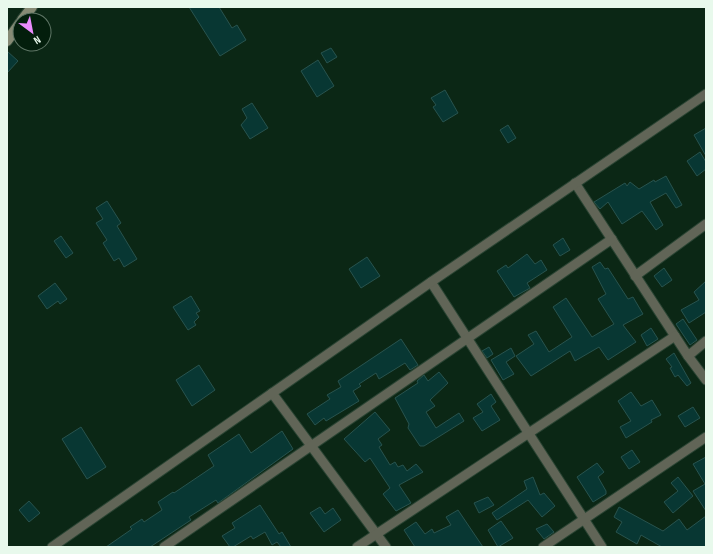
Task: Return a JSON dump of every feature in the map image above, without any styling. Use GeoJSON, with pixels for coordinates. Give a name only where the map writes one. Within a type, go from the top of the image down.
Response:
{"type":"FeatureCollection","features":[{"type":"Feature","properties":{"kind":"street"},"geometry":{"type":"LineString","coordinates":[[52,547],[431,282],[706,94]]}},
{"type":"Feature","properties":{"kind":"street"},"geometry":{"type":"LineString","coordinates":[[575,183],[688,356],[706,380]]}},
{"type":"Feature","properties":{"kind":"street"},"geometry":{"type":"LineString","coordinates":[[635,276],[706,224]]}},
{"type":"Feature","properties":{"kind":"street"},"geometry":{"type":"LineString","coordinates":[[164,547],[612,238]]}},
{"type":"Feature","properties":{"kind":"street"},"geometry":{"type":"LineString","coordinates":[[431,282],[602,547]]}},
{"type":"Feature","properties":{"kind":"street"},"geometry":{"type":"LineString","coordinates":[[357,547],[675,336]]}},
{"type":"Feature","properties":{"kind":"street"},"geometry":{"type":"LineString","coordinates":[[688,356],[706,341]]}},
{"type":"Feature","properties":{"kind":"street"},"geometry":{"type":"LineString","coordinates":[[272,393],[310,447],[386,547]]}},
{"type":"Feature","properties":{"kind":"street"},"geometry":{"type":"LineString","coordinates":[[543,547],[706,437]]}},
{"type":"Feature","properties":{"kind":"building"},"geometry":{"type":"Polygon","coordinates":[[[189,7],[219,7],[232,28],[237,25],[246,40],[220,56],[189,7]]]}},
{"type":"Feature","properties":{"kind":"building"},"geometry":{"type":"Polygon","coordinates":[[[331,48],[337,57],[327,63],[321,53],[331,48]]]}},
{"type":"Feature","properties":{"kind":"building"},"geometry":{"type":"Polygon","coordinates":[[[7,51],[18,61],[7,73],[7,51]]]}},
{"type":"Feature","properties":{"kind":"building"},"geometry":{"type":"Polygon","coordinates":[[[318,60],[334,86],[317,97],[301,71],[318,60]]]}},
{"type":"Feature","properties":{"kind":"building"},"geometry":{"type":"Polygon","coordinates":[[[445,90],[458,113],[443,122],[433,107],[436,105],[431,98],[445,90]]]}},
{"type":"Feature","properties":{"kind":"building"},"geometry":{"type":"Polygon","coordinates":[[[252,103],[268,128],[250,139],[241,125],[247,118],[242,109],[252,103]]]}},
{"type":"Feature","properties":{"kind":"building"},"geometry":{"type":"Polygon","coordinates":[[[508,125],[516,138],[508,143],[500,130],[508,125]]]}},
{"type":"Feature","properties":{"kind":"building"},"geometry":{"type":"Polygon","coordinates":[[[706,128],[706,156],[694,135],[706,128]]]}},
{"type":"Feature","properties":{"kind":"building"},"geometry":{"type":"Polygon","coordinates":[[[700,152],[706,162],[706,169],[697,176],[687,161],[700,152]]]}},
{"type":"Feature","properties":{"kind":"building"},"geometry":{"type":"Polygon","coordinates":[[[666,176],[682,205],[676,208],[666,193],[650,202],[663,225],[656,230],[642,211],[622,224],[608,202],[600,209],[594,202],[625,183],[627,186],[630,182],[639,189],[654,180],[655,182],[666,176]]]}},
{"type":"Feature","properties":{"kind":"building"},"geometry":{"type":"Polygon","coordinates":[[[107,201],[121,223],[117,226],[137,259],[124,267],[119,258],[114,261],[103,243],[107,240],[96,223],[103,219],[96,208],[107,201]]]}},
{"type":"Feature","properties":{"kind":"building"},"geometry":{"type":"Polygon","coordinates":[[[61,236],[73,253],[66,258],[54,241],[61,236]]]}},
{"type":"Feature","properties":{"kind":"building"},"geometry":{"type":"Polygon","coordinates":[[[563,238],[570,250],[560,256],[553,245],[563,238]]]}},
{"type":"Feature","properties":{"kind":"building"},"geometry":{"type":"Polygon","coordinates":[[[527,254],[535,264],[541,260],[547,270],[527,283],[530,288],[514,297],[497,271],[506,265],[508,268],[527,254]]]}},
{"type":"Feature","properties":{"kind":"building"},"geometry":{"type":"Polygon","coordinates":[[[367,257],[380,276],[361,288],[349,269],[367,257]]]}},
{"type":"Feature","properties":{"kind":"building"},"geometry":{"type":"Polygon","coordinates":[[[600,262],[605,269],[608,268],[628,299],[633,297],[643,314],[623,325],[636,342],[608,360],[599,347],[575,361],[570,351],[531,376],[516,356],[534,344],[528,335],[536,331],[549,352],[572,337],[553,307],[566,298],[592,337],[614,324],[598,299],[606,294],[592,267],[600,262]]]}},
{"type":"Feature","properties":{"kind":"building"},"geometry":{"type":"Polygon","coordinates":[[[664,268],[672,280],[662,287],[654,276],[664,268]]]}},
{"type":"Feature","properties":{"kind":"building"},"geometry":{"type":"Polygon","coordinates":[[[706,281],[706,312],[689,323],[681,310],[699,300],[694,292],[706,281]]]}},
{"type":"Feature","properties":{"kind":"building"},"geometry":{"type":"Polygon","coordinates":[[[55,283],[67,299],[60,304],[58,301],[47,309],[38,296],[55,283]]]}},
{"type":"Feature","properties":{"kind":"building"},"geometry":{"type":"Polygon","coordinates":[[[191,296],[200,311],[196,313],[199,317],[194,322],[196,325],[188,330],[173,307],[191,296]]]}},
{"type":"Feature","properties":{"kind":"building"},"geometry":{"type":"Polygon","coordinates":[[[683,319],[697,340],[690,345],[676,324],[683,319]]]}},
{"type":"Feature","properties":{"kind":"building"},"geometry":{"type":"Polygon","coordinates":[[[651,328],[658,339],[647,346],[641,335],[651,328]]]}},
{"type":"Feature","properties":{"kind":"building"},"geometry":{"type":"Polygon","coordinates":[[[401,339],[418,365],[410,370],[405,363],[379,379],[376,373],[359,384],[361,386],[353,391],[359,401],[326,421],[324,418],[315,425],[307,414],[330,399],[327,395],[341,387],[338,381],[401,339]]]}},
{"type":"Feature","properties":{"kind":"building"},"geometry":{"type":"Polygon","coordinates":[[[489,347],[493,354],[487,358],[482,351],[489,347]]]}},
{"type":"Feature","properties":{"kind":"building"},"geometry":{"type":"Polygon","coordinates":[[[511,348],[515,356],[506,362],[514,374],[503,380],[491,360],[511,348]]]}},
{"type":"Feature","properties":{"kind":"building"},"geometry":{"type":"Polygon","coordinates":[[[674,353],[691,383],[687,386],[678,375],[675,377],[670,368],[672,367],[666,359],[674,353]]]}},
{"type":"Feature","properties":{"kind":"building"},"geometry":{"type":"Polygon","coordinates":[[[199,365],[215,390],[192,406],[176,380],[199,365]]]}},
{"type":"Feature","properties":{"kind":"building"},"geometry":{"type":"Polygon","coordinates":[[[439,372],[448,383],[430,400],[435,406],[426,412],[436,428],[459,413],[464,421],[424,446],[420,446],[408,428],[409,424],[395,398],[418,383],[417,381],[424,375],[428,381],[439,372]]]}},
{"type":"Feature","properties":{"kind":"building"},"geometry":{"type":"Polygon","coordinates":[[[631,392],[641,406],[652,400],[661,415],[651,420],[652,422],[626,438],[620,427],[631,421],[618,401],[631,392]]]}},
{"type":"Feature","properties":{"kind":"building"},"geometry":{"type":"Polygon","coordinates":[[[491,394],[496,402],[491,406],[500,420],[482,431],[473,418],[483,412],[477,404],[491,394]]]}},
{"type":"Feature","properties":{"kind":"building"},"geometry":{"type":"Polygon","coordinates":[[[693,407],[700,418],[685,427],[678,416],[693,407]]]}},
{"type":"Feature","properties":{"kind":"building"},"geometry":{"type":"Polygon","coordinates":[[[375,412],[390,430],[378,439],[382,445],[379,447],[390,465],[395,462],[398,467],[403,465],[407,471],[416,464],[423,472],[399,485],[411,503],[396,511],[383,494],[390,488],[370,458],[365,462],[344,439],[375,412]]]}},
{"type":"Feature","properties":{"kind":"building"},"geometry":{"type":"Polygon","coordinates":[[[81,427],[106,467],[87,479],[62,439],[81,427]]]}},
{"type":"Feature","properties":{"kind":"building"},"geometry":{"type":"Polygon","coordinates":[[[282,431],[293,449],[218,503],[216,500],[189,517],[191,520],[150,547],[106,547],[132,529],[130,527],[142,519],[144,522],[162,510],[158,502],[214,466],[208,455],[239,434],[251,453],[282,431]]]}},
{"type":"Feature","properties":{"kind":"building"},"geometry":{"type":"Polygon","coordinates":[[[632,450],[640,462],[629,469],[621,457],[632,450]]]}},
{"type":"Feature","properties":{"kind":"building"},"geometry":{"type":"Polygon","coordinates":[[[706,457],[706,511],[693,491],[705,484],[693,464],[706,457]]]}},
{"type":"Feature","properties":{"kind":"building"},"geometry":{"type":"Polygon","coordinates":[[[597,463],[604,472],[598,477],[606,491],[606,494],[593,502],[577,477],[597,463]]]}},
{"type":"Feature","properties":{"kind":"building"},"geometry":{"type":"Polygon","coordinates":[[[533,477],[540,495],[544,493],[555,506],[542,517],[528,500],[497,520],[492,513],[527,489],[524,481],[533,477]]]}},
{"type":"Feature","properties":{"kind":"building"},"geometry":{"type":"Polygon","coordinates":[[[678,477],[693,496],[673,513],[664,502],[678,491],[671,483],[678,477]]]}},
{"type":"Feature","properties":{"kind":"building"},"geometry":{"type":"Polygon","coordinates":[[[488,497],[494,505],[479,513],[474,503],[488,497]]]}},
{"type":"Feature","properties":{"kind":"building"},"geometry":{"type":"Polygon","coordinates":[[[29,501],[40,513],[29,522],[19,510],[29,501]]]}},
{"type":"Feature","properties":{"kind":"building"},"geometry":{"type":"Polygon","coordinates":[[[260,505],[279,534],[282,532],[291,547],[281,547],[277,542],[272,545],[265,532],[253,539],[251,536],[233,547],[230,547],[222,536],[235,528],[232,523],[260,505]]]}},
{"type":"Feature","properties":{"kind":"building"},"geometry":{"type":"Polygon","coordinates":[[[320,507],[325,514],[333,508],[341,520],[324,532],[310,513],[320,507]]]}},
{"type":"Feature","properties":{"kind":"building"},"geometry":{"type":"Polygon","coordinates":[[[619,507],[663,531],[679,519],[687,530],[706,516],[706,547],[662,547],[641,535],[637,544],[616,532],[622,522],[614,517],[619,507]]]}},
{"type":"Feature","properties":{"kind":"building"},"geometry":{"type":"Polygon","coordinates":[[[458,510],[483,547],[415,547],[404,530],[416,522],[425,534],[432,529],[434,533],[451,525],[446,517],[458,510]]]}},
{"type":"Feature","properties":{"kind":"building"},"geometry":{"type":"Polygon","coordinates":[[[501,521],[513,538],[498,547],[488,530],[501,521]]]}},
{"type":"Feature","properties":{"kind":"building"},"geometry":{"type":"Polygon","coordinates":[[[547,524],[554,532],[544,539],[536,529],[547,524]]]}}]}
